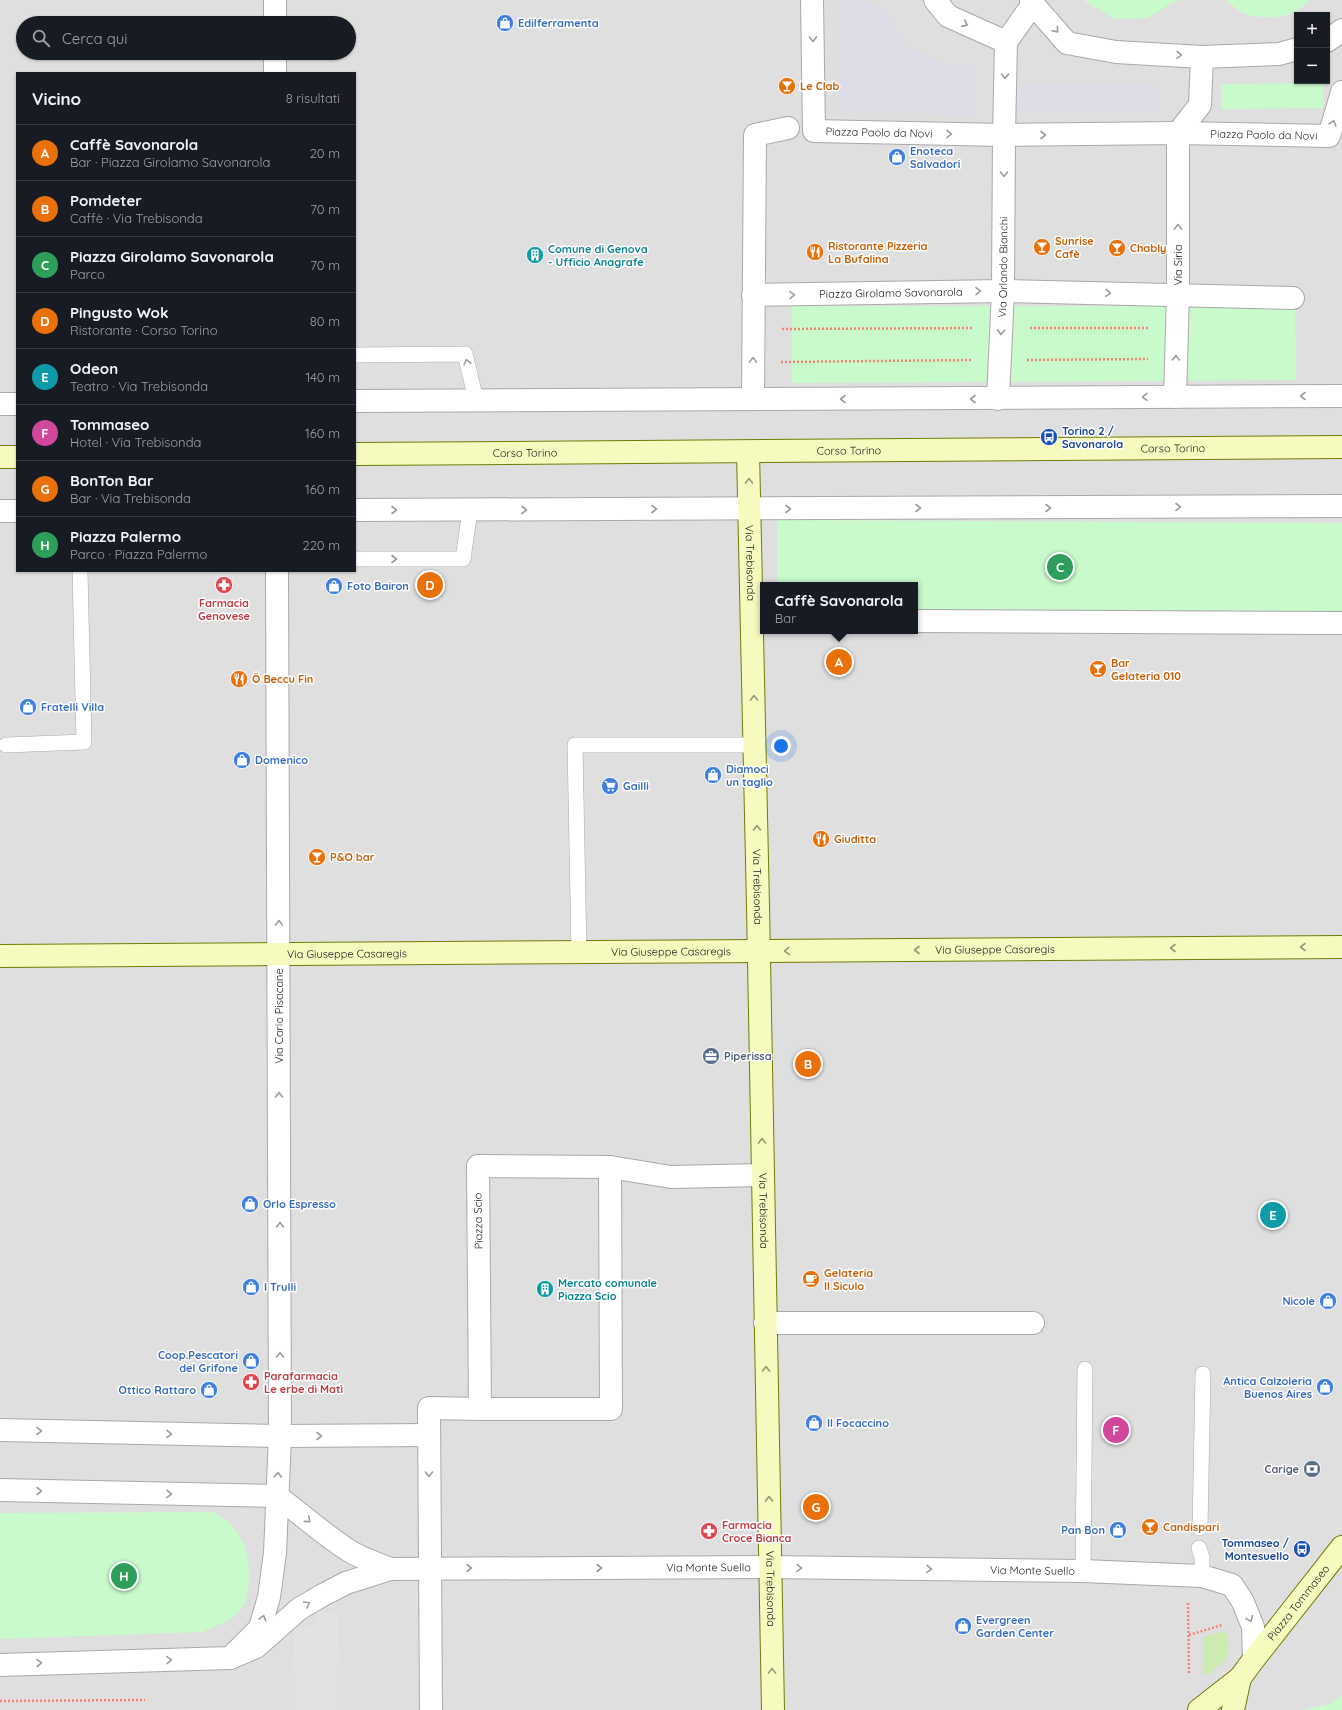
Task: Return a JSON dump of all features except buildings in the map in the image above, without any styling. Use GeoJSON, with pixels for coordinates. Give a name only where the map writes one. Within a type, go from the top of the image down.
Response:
{"type":"FeatureCollection","features":[{"type":"Feature","properties":{"kind":"street"},"geometry":{"type":"LineString","coordinates":[[275,0],[275,16]]}},
{"type":"Feature","properties":{"kind":"street","name":"Piazza Paolo da Novi"},"geometry":{"type":"LineString","coordinates":[[812,0],[814,132],[1004,135],[1178,133],[1329,136],[1342,92]]}},
{"type":"Feature","properties":{"kind":"street"},"geometry":{"type":"LineString","coordinates":[[935,0],[948,16],[1006,42]]}},
{"type":"Feature","properties":{"kind":"street"},"geometry":{"type":"LineString","coordinates":[[1004,135],[1006,42],[1032,2],[1067,43],[1116,52],[1202,57],[1279,54],[1294,50]]}},
{"type":"Feature","properties":{"kind":"street"},"geometry":{"type":"LineString","coordinates":[[1330,39],[1342,30]]}},
{"type":"Feature","properties":{"kind":"street"},"geometry":{"type":"LineString","coordinates":[[1178,133],[1200,105],[1202,57]]}},
{"type":"Feature","properties":{"kind":"street"},"geometry":{"type":"LineString","coordinates":[[275,60],[275,72]]}},
{"type":"Feature","properties":{"kind":"street"},"geometry":{"type":"LineString","coordinates":[[753,399],[755,135],[788,128]]}},
{"type":"Feature","properties":{"kind":"street","name":"Via Siria"},"geometry":{"type":"LineString","coordinates":[[1175,396],[1178,294],[1178,133]]}},
{"type":"Feature","properties":{"kind":"street","name":"Via Orlando Bianchi"},"geometry":{"type":"LineString","coordinates":[[998,399],[1003,291],[1004,135]]}},
{"type":"Feature","properties":{"kind":"street","name":"Piazza Girolamo Savonarola"},"geometry":{"type":"LineString","coordinates":[[753,295],[1003,291],[1178,294],[1293,298]]}},
{"type":"Feature","properties":{"kind":"street"},"geometry":{"type":"LineString","coordinates":[[356,401],[998,399],[1175,396],[1342,396]]}},
{"type":"Feature","properties":{"kind":"street"},"geometry":{"type":"LineString","coordinates":[[0,404],[16,404]]}},
{"type":"Feature","properties":{"kind":"street","name":"Corso Torino"},"geometry":{"type":"LineString","coordinates":[[356,454],[1342,447]]}},
{"type":"Feature","properties":{"kind":"street","name":"Via Trebisonda"},"geometry":{"type":"LineString","coordinates":[[748,452],[773,1710]]}},
{"type":"Feature","properties":{"kind":"street"},"geometry":{"type":"LineString","coordinates":[[0,458],[16,457]]}},
{"type":"Feature","properties":{"kind":"street"},"geometry":{"type":"LineString","coordinates":[[356,510],[1342,506]]}},
{"type":"Feature","properties":{"kind":"street"},"geometry":{"type":"LineString","coordinates":[[0,511],[16,511]]}},
{"type":"Feature","properties":{"kind":"street","name":"Via Carlo Pisacane"},"geometry":{"type":"LineString","coordinates":[[230,1658],[260,1628],[267,1604],[275,1553],[280,1436],[277,572]]}},
{"type":"Feature","properties":{"kind":"street"},"geometry":{"type":"LineString","coordinates":[[918,621],[1342,623]]}},
{"type":"Feature","properties":{"kind":"street","name":"Via Giuseppe Casaregis"},"geometry":{"type":"LineString","coordinates":[[0,956],[1342,947]]}},
{"type":"Feature","properties":{"kind":"street","name":"Piazza Scio"},"geometry":{"type":"LineString","coordinates":[[480,1409],[478,1166],[610,1167],[671,1177],[763,1175]]}},
{"type":"Feature","properties":{"kind":"street"},"geometry":{"type":"LineString","coordinates":[[431,1710],[429,1408],[612,1409],[610,1167]]}},
{"type":"Feature","properties":{"kind":"street"},"geometry":{"type":"LineString","coordinates":[[766,1323],[1033,1324]]}},
{"type":"Feature","properties":{"kind":"street"},"geometry":{"type":"LineString","coordinates":[[0,1430],[280,1436],[428,1435]]}},
{"type":"Feature","properties":{"kind":"street"},"geometry":{"type":"LineString","coordinates":[[0,1490],[277,1496],[306,1517],[327,1536],[350,1551],[390,1569]]}},
{"type":"Feature","properties":{"kind":"street","name":"Piazza Tommaseo"},"geometry":{"type":"LineString","coordinates":[[1233,1710],[1240,1678],[1342,1547]]}},
{"type":"Feature","properties":{"kind":"street","name":"Via Monte Suello"},"geometry":{"type":"LineString","coordinates":[[390,1569],[770,1568],[1083,1571],[1202,1576],[1232,1585]]}},
{"type":"Feature","properties":{"kind":"street"},"geometry":{"type":"LineString","coordinates":[[0,1665],[230,1658],[256,1647],[299,1609],[321,1596],[346,1583],[390,1569]]}},
{"type":"Feature","properties":{"kind":"street","name":"Piazza Tommaseo"},"geometry":{"type":"LineString","coordinates":[[1232,1585],[1243,1602],[1253,1627],[1254,1659]]}},
{"type":"Feature","properties":{"kind":"street"},"geometry":{"type":"LineString","coordinates":[[1199,1710],[1240,1678]]}},
{"type":"Feature","properties":{"kind":"lane"},"geometry":{"type":"LineString","coordinates":[[356,355],[465,354],[476,400]]}},
{"type":"Feature","properties":{"kind":"lane"},"geometry":{"type":"LineString","coordinates":[[356,559],[463,559],[470,510]]}},
{"type":"Feature","properties":{"kind":"lane"},"geometry":{"type":"LineString","coordinates":[[6,745],[84,742],[80,572]]}},
{"type":"Feature","properties":{"kind":"lane"},"geometry":{"type":"LineString","coordinates":[[579,952],[575,746],[755,745]]}},
{"type":"Feature","properties":{"kind":"lane","name":"Via Monte Suello"},"geometry":{"type":"LineString","coordinates":[[1083,1571],[1085,1369]]}},
{"type":"Feature","properties":{"kind":"lane"},"geometry":{"type":"LineString","coordinates":[[1200,1528],[1204,1374]]}},
{"type":"Feature","properties":{"kind":"lane"},"geometry":{"type":"LineString","coordinates":[[1199,1548],[1202,1558],[1202,1576]]}},
{"type":"Feature","properties":{"kind":"path"},"geometry":{"type":"LineString","coordinates":[[753,329],[1177,328]]}},
{"type":"Feature","properties":{"kind":"path"},"geometry":{"type":"LineString","coordinates":[[753,362],[1176,358]]}},
{"type":"Feature","properties":{"kind":"path"},"geometry":{"type":"LineString","coordinates":[[1188,1601],[1189,1674]]}},
{"type":"Feature","properties":{"kind":"path"},"geometry":{"type":"LineString","coordinates":[[1189,1636],[1223,1625]]}},
{"type":"Feature","properties":{"kind":"path"},"geometry":{"type":"LineString","coordinates":[[0,1701],[145,1700]]}},
{"type":"Feature","properties":{"kind":"shaded area"},"geometry":{"type":"Polygon","coordinates":[[[0,0],[1342,0],[1342,1710],[0,1710],[0,0]]]}},
{"type":"Feature","properties":{"kind":"shaded area"},"geometry":{"type":"Polygon","coordinates":[[[839,0],[864,0],[884,10],[903,43],[940,64],[975,65],[973,114],[839,112],[839,0]]]}},
{"type":"Feature","properties":{"kind":"shaded area"},"geometry":{"type":"Polygon","coordinates":[[[1020,83],[1157,84],[1156,111],[1020,111],[1020,83]]]}},
{"type":"Feature","properties":{"kind":"shaded area"},"geometry":{"type":"Polygon","coordinates":[[[317,1611],[338,1611],[337,1710],[295,1710],[294,1626],[316,1626],[317,1611]]]}},
{"type":"Feature","properties":{"kind":"green space"},"geometry":{"type":"Polygon","coordinates":[[[1085,0],[1183,0],[1173,2],[1148,18],[1115,19],[1085,0]]]}},
{"type":"Feature","properties":{"kind":"green space"},"geometry":{"type":"Polygon","coordinates":[[[1225,0],[1310,0],[1296,11],[1288,14],[1263,17],[1243,13],[1225,0]]]}},
{"type":"Feature","properties":{"kind":"green space"},"geometry":{"type":"Polygon","coordinates":[[[1221,84],[1323,84],[1324,108],[1221,109],[1221,84]]]}},
{"type":"Feature","properties":{"kind":"green space"},"geometry":{"type":"Polygon","coordinates":[[[792,306],[1295,306],[1296,380],[792,383],[792,306]]]}},
{"type":"Feature","properties":{"kind":"green space"},"geometry":{"type":"Polygon","coordinates":[[[777,520],[1342,523],[1342,611],[918,609],[918,582],[777,582],[777,520]]]}},
{"type":"Feature","properties":{"kind":"green space"},"geometry":{"type":"Polygon","coordinates":[[[214,1512],[236,1531],[242,1540],[248,1562],[249,1585],[247,1596],[240,1611],[231,1619],[202,1632],[0,1639],[0,1513],[214,1512]]]}},
{"type":"Feature","properties":{"kind":"green space"},"geometry":{"type":"Polygon","coordinates":[[[1226,1631],[1229,1647],[1227,1657],[1214,1670],[1207,1675],[1204,1675],[1203,1637],[1226,1631]]]}},
{"type":"Feature","properties":{"kind":"green space"},"geometry":{"type":"Polygon","coordinates":[[[1342,1695],[1342,1710],[1303,1710],[1332,1703],[1342,1695]]]}},
{"type":"Feature","properties":{"kind":"place","name":"Edilferramenta"},"geometry":{"type":"Point","coordinates":[505,23]}},
{"type":"Feature","properties":{"kind":"place","name":"Le Clab"},"geometry":{"type":"Point","coordinates":[787,86]}},
{"type":"Feature","properties":{"kind":"place","name":"Enoteca Salvadori"},"geometry":{"type":"Point","coordinates":[897,157]}},
{"type":"Feature","properties":{"kind":"place","name":"Sunrise Cafè"},"geometry":{"type":"Point","coordinates":[1042,247]}},
{"type":"Feature","properties":{"kind":"place","name":"Chably"},"geometry":{"type":"Point","coordinates":[1117,248]}},
{"type":"Feature","properties":{"kind":"place","name":"Ristorante Pizzeria La Bufalina"},"geometry":{"type":"Point","coordinates":[815,252]}},
{"type":"Feature","properties":{"kind":"place","name":"Comune di Genova - Ufficio Anagrafe"},"geometry":{"type":"Point","coordinates":[535,255]}},
{"type":"Feature","properties":{"kind":"place","name":"Torino 2 / Savonarola"},"geometry":{"type":"Point","coordinates":[1049,437]}},
{"type":"Feature","properties":{"kind":"place","name":"Piazza Girolamo Savonarola"},"geometry":{"type":"Point","coordinates":[1060,567]}},
{"type":"Feature","properties":{"kind":"place","name":"Farmacia Genovese"},"geometry":{"type":"Point","coordinates":[224,585]}},
{"type":"Feature","properties":{"kind":"place","name":"Pingusto Wok"},"geometry":{"type":"Point","coordinates":[430,585]}},
{"type":"Feature","properties":{"kind":"place","name":"Foto Bairon"},"geometry":{"type":"Point","coordinates":[334,586]}},
{"type":"Feature","properties":{"kind":"place","name":"Caffè Savonarola"},"geometry":{"type":"Point","coordinates":[839,662]}},
{"type":"Feature","properties":{"kind":"place","name":"Bar Gelateria 010"},"geometry":{"type":"Point","coordinates":[1098,669]}},
{"type":"Feature","properties":{"kind":"place","name":"Ö Beccu Fin"},"geometry":{"type":"Point","coordinates":[239,679]}},
{"type":"Feature","properties":{"kind":"place","name":"Fratelli Villa"},"geometry":{"type":"Point","coordinates":[28,707]}},
{"type":"Feature","properties":{"kind":"place","name":"Domenico"},"geometry":{"type":"Point","coordinates":[242,760]}},
{"type":"Feature","properties":{"kind":"place","name":"Diamoci un taglio"},"geometry":{"type":"Point","coordinates":[713,775]}},
{"type":"Feature","properties":{"kind":"place","name":"Gailli"},"geometry":{"type":"Point","coordinates":[610,786]}},
{"type":"Feature","properties":{"kind":"place","name":"Giuditta"},"geometry":{"type":"Point","coordinates":[821,839]}},
{"type":"Feature","properties":{"kind":"place","name":"P&O bar"},"geometry":{"type":"Point","coordinates":[317,857]}},
{"type":"Feature","properties":{"kind":"place","name":"Piperissa"},"geometry":{"type":"Point","coordinates":[711,1056]}},
{"type":"Feature","properties":{"kind":"place","name":"Pomdeter"},"geometry":{"type":"Point","coordinates":[808,1064]}},
{"type":"Feature","properties":{"kind":"place","name":"Orlo Espresso"},"geometry":{"type":"Point","coordinates":[250,1204]}},
{"type":"Feature","properties":{"kind":"place","name":"Odeon"},"geometry":{"type":"Point","coordinates":[1273,1215]}},
{"type":"Feature","properties":{"kind":"place","name":"Gelateria Il Siculo"},"geometry":{"type":"Point","coordinates":[811,1279]}},
{"type":"Feature","properties":{"kind":"place","name":"I Trulli"},"geometry":{"type":"Point","coordinates":[251,1287]}},
{"type":"Feature","properties":{"kind":"place","name":"Mercato comunale Piazza Scio"},"geometry":{"type":"Point","coordinates":[545,1289]}},
{"type":"Feature","properties":{"kind":"place","name":"Nicole"},"geometry":{"type":"Point","coordinates":[1328,1301]}},
{"type":"Feature","properties":{"kind":"place","name":"Coop.Pescatori del Grifone"},"geometry":{"type":"Point","coordinates":[251,1361]}},
{"type":"Feature","properties":{"kind":"place","name":"Parafarmacia Le erbe di Matì"},"geometry":{"type":"Point","coordinates":[251,1382]}},
{"type":"Feature","properties":{"kind":"place","name":"Antica Calzoleria Buenos Aires"},"geometry":{"type":"Point","coordinates":[1325,1387]}},
{"type":"Feature","properties":{"kind":"place","name":"Ottico Rattaro"},"geometry":{"type":"Point","coordinates":[209,1390]}},
{"type":"Feature","properties":{"kind":"place","name":"Il Focaccino"},"geometry":{"type":"Point","coordinates":[814,1423]}},
{"type":"Feature","properties":{"kind":"place","name":"Tommaseo"},"geometry":{"type":"Point","coordinates":[1116,1430]}},
{"type":"Feature","properties":{"kind":"place","name":"Carige"},"geometry":{"type":"Point","coordinates":[1312,1469]}},
{"type":"Feature","properties":{"kind":"place","name":"BonTon Bar"},"geometry":{"type":"Point","coordinates":[816,1507]}},
{"type":"Feature","properties":{"kind":"place","name":"Candispari"},"geometry":{"type":"Point","coordinates":[1150,1527]}},
{"type":"Feature","properties":{"kind":"place","name":"Pan Bon"},"geometry":{"type":"Point","coordinates":[1118,1530]}},
{"type":"Feature","properties":{"kind":"place","name":"Farmacia Croce Bianca"},"geometry":{"type":"Point","coordinates":[709,1531]}},
{"type":"Feature","properties":{"kind":"place","name":"Tommaseo / Montesuello"},"geometry":{"type":"Point","coordinates":[1302,1549]}},
{"type":"Feature","properties":{"kind":"place","name":"Piazza Palermo"},"geometry":{"type":"Point","coordinates":[124,1576]}},
{"type":"Feature","properties":{"kind":"place","name":"Evergreen Garden Center"},"geometry":{"type":"Point","coordinates":[963,1626]}}]}
